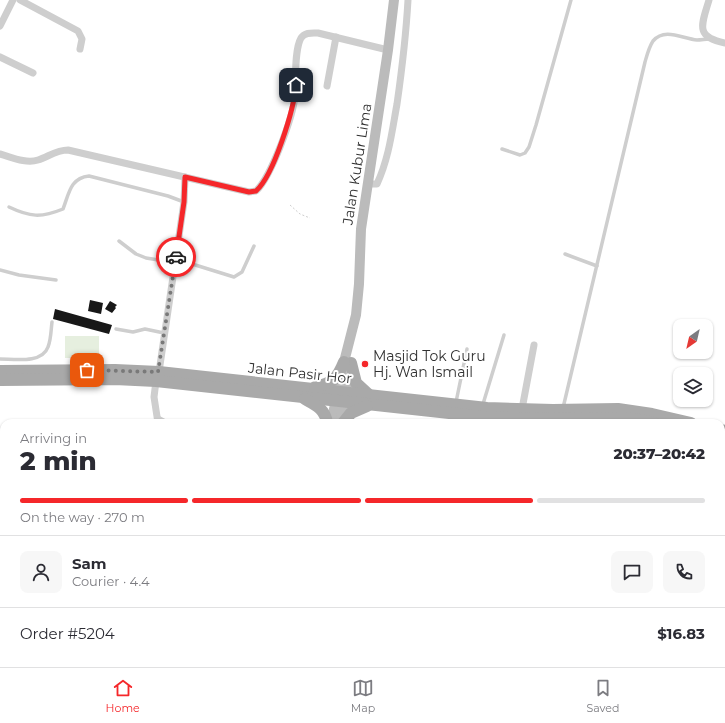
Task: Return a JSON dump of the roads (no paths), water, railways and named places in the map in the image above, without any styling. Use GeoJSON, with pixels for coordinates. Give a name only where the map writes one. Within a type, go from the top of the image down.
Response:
{"type":"FeatureCollection","features":[{"type":"Feature","properties":{"kind":"main road","name":"Jalan Kubur Lima"},"geometry":{"type":"LineString","coordinates":[[341,396],[348,362],[359,284],[361,229],[394,0]]}},
{"type":"Feature","properties":{"kind":"main road"},"geometry":{"type":"LineString","coordinates":[[326,419],[326,415],[322,410],[303,392],[331,382],[336,378],[348,362]]}},
{"type":"Feature","properties":{"kind":"main road"},"geometry":{"type":"LineString","coordinates":[[345,419],[351,413],[372,400],[356,384],[348,362]]}},
{"type":"Feature","properties":{"kind":"main road","name":"Jalan Pasir Hor"},"geometry":{"type":"LineString","coordinates":[[0,371],[114,370],[157,377],[341,396],[485,416],[599,419]]}},
{"type":"Feature","properties":{"kind":"main road","name":"Jalan Pasir Hor"},"geometry":{"type":"LineString","coordinates":[[0,380],[115,380],[157,377]]}},
{"type":"Feature","properties":{"kind":"main road"},"geometry":{"type":"LineString","coordinates":[[332,419],[341,396]]}},
{"type":"Feature","properties":{"kind":"main road"},"geometry":{"type":"LineString","coordinates":[[341,396],[341,419]]}},
{"type":"Feature","properties":{"kind":"main road","name":"Jalan Pasir Hor"},"geometry":{"type":"LineString","coordinates":[[372,400],[456,405],[485,416],[522,409],[566,417],[618,409],[674,419]]}},
{"type":"Feature","properties":{"kind":"street"},"geometry":{"type":"LineString","coordinates":[[0,26],[13,0]]}},
{"type":"Feature","properties":{"kind":"street"},"geometry":{"type":"LineString","coordinates":[[20,0],[78,30],[82,39],[80,49]]}},
{"type":"Feature","properties":{"kind":"street"},"geometry":{"type":"LineString","coordinates":[[368,184],[377,184],[384,168],[392,134],[405,52],[408,0]]}},
{"type":"Feature","properties":{"kind":"street"},"geometry":{"type":"LineString","coordinates":[[709,0],[702,23],[702,30],[705,36],[725,43]]}},
{"type":"Feature","properties":{"kind":"street"},"geometry":{"type":"LineString","coordinates":[[0,154],[32,162],[60,150],[68,150],[249,192],[256,191],[261,186],[288,123],[295,98],[300,40],[303,36],[309,33],[318,32],[388,50]]}},
{"type":"Feature","properties":{"kind":"street"},"geometry":{"type":"LineString","coordinates":[[327,86],[336,37]]}},
{"type":"Feature","properties":{"kind":"street"},"geometry":{"type":"LineString","coordinates":[[0,57],[33,72]]}},
{"type":"Feature","properties":{"kind":"street"},"geometry":{"type":"LineString","coordinates":[[158,419],[154,397],[176,259],[184,202],[185,177]]}},
{"type":"Feature","properties":{"kind":"street"},"geometry":{"type":"LineString","coordinates":[[522,409],[534,345]]}},
{"type":"Feature","properties":{"kind":"lane"},"geometry":{"type":"LineString","coordinates":[[502,149],[520,155],[529,147],[542,108],[556,50],[571,0]]}},
{"type":"Feature","properties":{"kind":"lane"},"geometry":{"type":"LineString","coordinates":[[566,417],[597,266],[645,62],[650,47],[654,40],[662,35],[672,34],[697,40],[711,39]]}},
{"type":"Feature","properties":{"kind":"lane"},"geometry":{"type":"LineString","coordinates":[[9,207],[26,215],[41,215],[56,212],[63,209],[72,185],[76,180],[89,176],[168,196],[184,202]]}},
{"type":"Feature","properties":{"kind":"lane"},"geometry":{"type":"LineString","coordinates":[[119,241],[136,254],[146,258],[165,261],[176,259],[234,278],[242,272],[254,246]]}},
{"type":"Feature","properties":{"kind":"lane"},"geometry":{"type":"LineString","coordinates":[[565,254],[597,266]]}},
{"type":"Feature","properties":{"kind":"lane"},"geometry":{"type":"LineString","coordinates":[[0,270],[19,275],[56,280]]}},
{"type":"Feature","properties":{"kind":"lane"},"geometry":{"type":"LineString","coordinates":[[0,359],[32,359],[43,355],[48,348],[52,322]]}},
{"type":"Feature","properties":{"kind":"lane"},"geometry":{"type":"LineString","coordinates":[[116,329],[132,332],[145,329],[164,333]]}},
{"type":"Feature","properties":{"kind":"lane"},"geometry":{"type":"LineString","coordinates":[[485,416],[504,335]]}},
{"type":"Feature","properties":{"kind":"lane"},"geometry":{"type":"LineString","coordinates":[[456,405],[467,350]]}},
{"type":"Feature","properties":{"kind":"lane"},"geometry":{"type":"LineString","coordinates":[[32,359],[32,371]]}},
{"type":"Feature","properties":{"kind":"place","name":"Masjid Tok Guru Hj. Wan Ismail"},"geometry":{"type":"Point","coordinates":[365,364]}}]}
